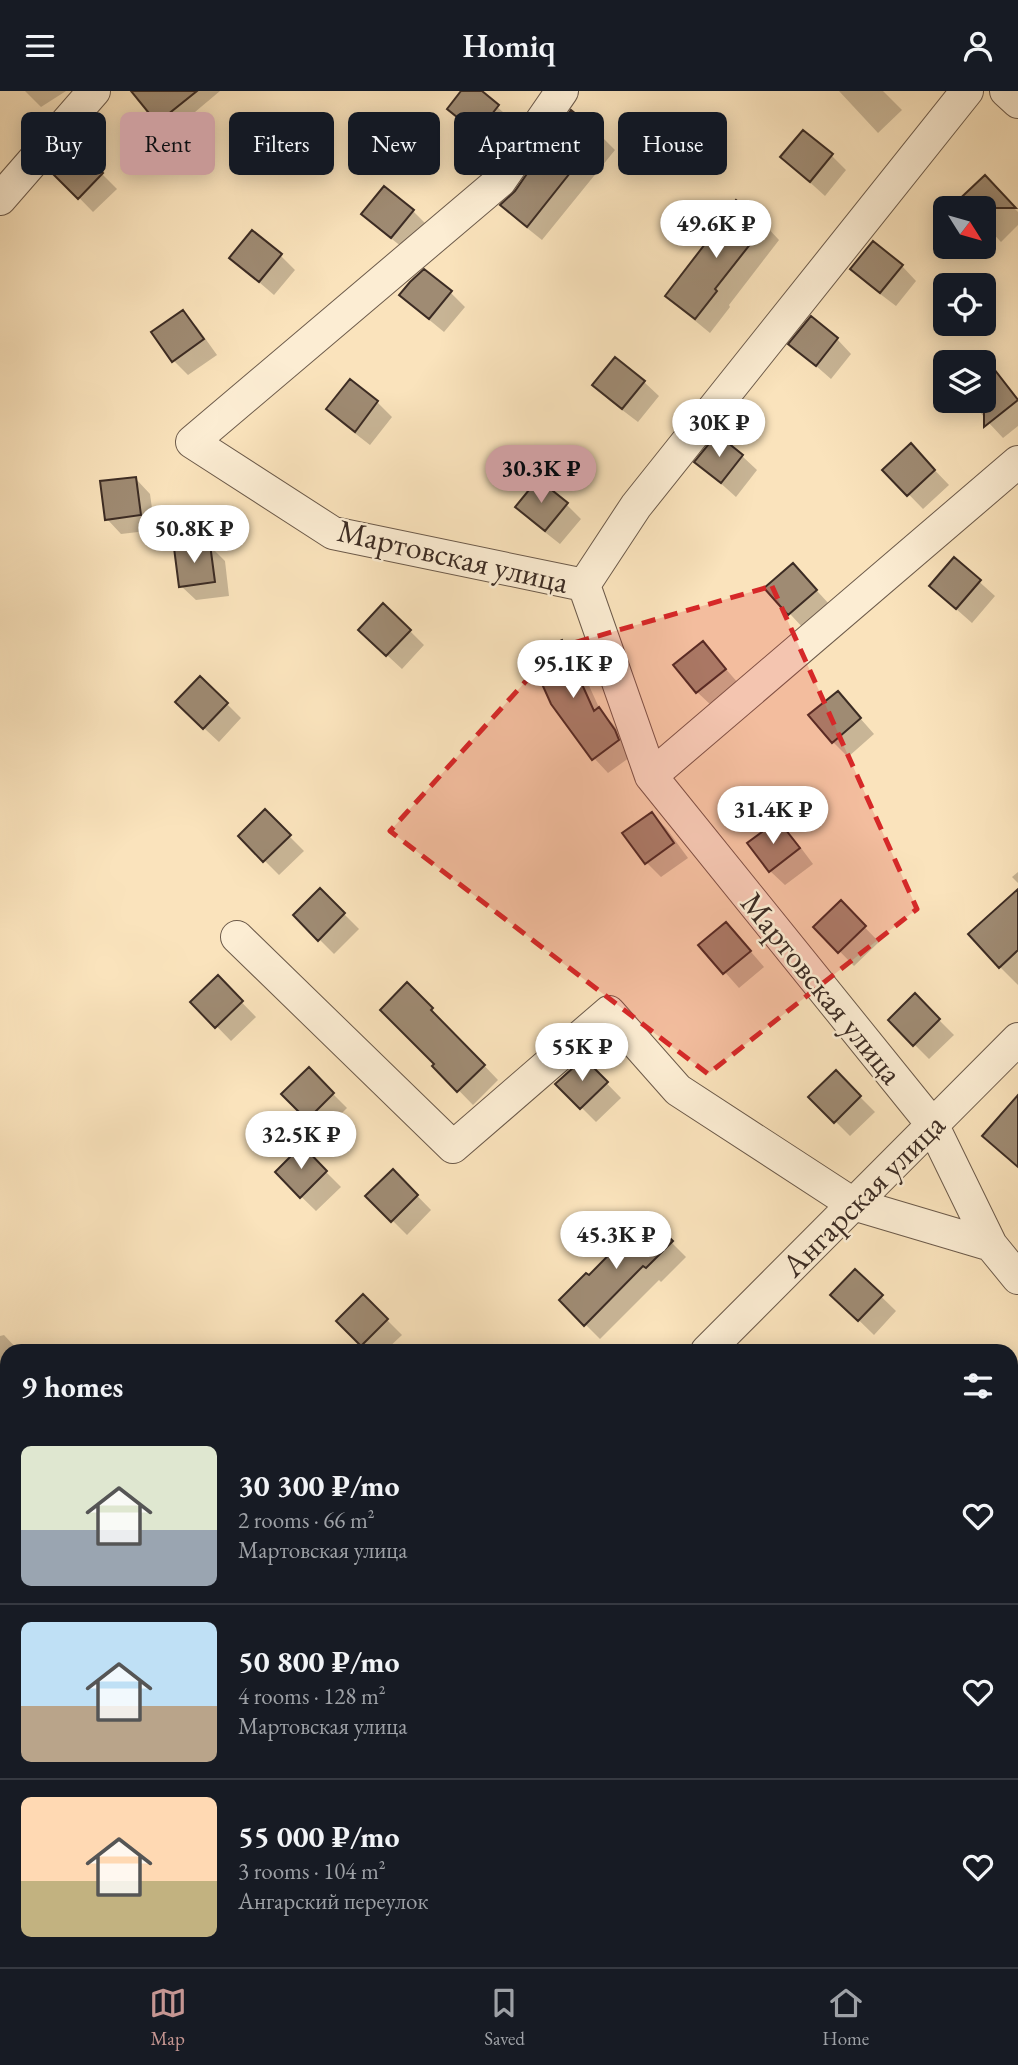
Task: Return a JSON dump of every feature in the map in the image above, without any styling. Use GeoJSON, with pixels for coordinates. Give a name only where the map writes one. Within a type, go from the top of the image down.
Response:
{"type":"FeatureCollection","features":[{"type":"Feature","properties":{"kind":"street"},"geometry":{"type":"LineString","coordinates":[[0,199],[94,91]]}},
{"type":"Feature","properties":{"kind":"street","name":"Мартовская улица"},"geometry":{"type":"LineString","coordinates":[[562,91],[500,181],[192,442],[333,533],[584,586],[651,776],[932,1124],[991,1245],[1018,1278]]}},
{"type":"Feature","properties":{"kind":"street"},"geometry":{"type":"LineString","coordinates":[[584,586],[636,506],[967,91]]}},
{"type":"Feature","properties":{"kind":"street"},"geometry":{"type":"LineString","coordinates":[[1006,91],[1018,102]]}},
{"type":"Feature","properties":{"kind":"street"},"geometry":{"type":"LineString","coordinates":[[651,776],[1018,462]]}},
{"type":"Feature","properties":{"kind":"street"},"geometry":{"type":"LineString","coordinates":[[237,937],[453,1147],[609,1012],[678,1090],[853,1204],[991,1245]]}},
{"type":"Feature","properties":{"kind":"street","name":"Ангарская улица"},"geometry":{"type":"LineString","coordinates":[[714,1344],[1018,1039]]}},
{"type":"Feature","properties":{"kind":"highlighted area"},"geometry":{"type":"Polygon","coordinates":[[[772,586],[917,909],[708,1074],[390,831],[556,648],[772,586]]]}},
{"type":"Feature","properties":{"kind":"building"},"geometry":{"type":"Polygon","coordinates":[[[131,91],[197,91],[171,112],[148,112],[131,91]]]}},
{"type":"Feature","properties":{"kind":"building"},"geometry":{"type":"Polygon","coordinates":[[[461,91],[482,91],[499,105],[494,112],[454,112],[454,115],[447,109],[461,91]]]}},
{"type":"Feature","properties":{"kind":"building"},"geometry":{"type":"Polygon","coordinates":[[[803,130],[833,154],[810,182],[780,157],[803,130]]]}},
{"type":"Feature","properties":{"kind":"building"},"geometry":{"type":"Polygon","coordinates":[[[54,175],[101,175],[78,199],[54,175]]]}},
{"type":"Feature","properties":{"kind":"building"},"geometry":{"type":"Polygon","coordinates":[[[526,175],[568,175],[527,227],[500,205],[515,191],[526,175]]]}},
{"type":"Feature","properties":{"kind":"building"},"geometry":{"type":"Polygon","coordinates":[[[985,175],[1016,208],[996,208],[996,196],[963,196],[985,175]]]}},
{"type":"Feature","properties":{"kind":"building"},"geometry":{"type":"Polygon","coordinates":[[[384,186],[414,210],[391,238],[361,214],[384,186]]]}},
{"type":"Feature","properties":{"kind":"building"},"geometry":{"type":"Polygon","coordinates":[[[736,200],[766,224],[695,319],[665,296],[736,200]]]}},
{"type":"Feature","properties":{"kind":"building"},"geometry":{"type":"Polygon","coordinates":[[[252,230],[282,254],[259,282],[229,258],[252,230]]]}},
{"type":"Feature","properties":{"kind":"building"},"geometry":{"type":"Polygon","coordinates":[[[873,241],[903,265],[880,293],[850,269],[873,241]]]}},
{"type":"Feature","properties":{"kind":"building"},"geometry":{"type":"Polygon","coordinates":[[[424,269],[452,291],[429,319],[399,295],[424,269]]]}},
{"type":"Feature","properties":{"kind":"building"},"geometry":{"type":"Polygon","coordinates":[[[183,310],[204,339],[172,362],[151,332],[183,310]]]}},
{"type":"Feature","properties":{"kind":"building"},"geometry":{"type":"Polygon","coordinates":[[[811,316],[838,338],[816,366],[788,344],[811,316]]]}},
{"type":"Feature","properties":{"kind":"building"},"geometry":{"type":"Polygon","coordinates":[[[615,357],[645,381],[622,409],[592,385],[615,357]]]}},
{"type":"Feature","properties":{"kind":"building"},"geometry":{"type":"Polygon","coordinates":[[[996,372],[1018,400],[984,427],[984,413],[996,413],[996,372]]]}},
{"type":"Feature","properties":{"kind":"building"},"geometry":{"type":"Polygon","coordinates":[[[350,379],[378,401],[355,432],[326,409],[350,379]]]}},
{"type":"Feature","properties":{"kind":"building"},"geometry":{"type":"Polygon","coordinates":[[[717,434],[743,455],[721,483],[694,462],[717,434]]]}},
{"type":"Feature","properties":{"kind":"building"},"geometry":{"type":"Polygon","coordinates":[[[911,443],[935,470],[907,496],[882,470],[911,443]]]}},
{"type":"Feature","properties":{"kind":"building"},"geometry":{"type":"Polygon","coordinates":[[[136,477],[141,515],[105,520],[100,481],[136,477]]]}},
{"type":"Feature","properties":{"kind":"building"},"geometry":{"type":"Polygon","coordinates":[[[538,479],[568,503],[545,531],[515,507],[538,479]]]}},
{"type":"Feature","properties":{"kind":"building"},"geometry":{"type":"Polygon","coordinates":[[[210,544],[215,582],[179,587],[174,548],[210,544]]]}},
{"type":"Feature","properties":{"kind":"building"},"geometry":{"type":"Polygon","coordinates":[[[954,557],[981,580],[956,609],[929,586],[954,557]]]}},
{"type":"Feature","properties":{"kind":"building"},"geometry":{"type":"Polygon","coordinates":[[[793,563],[817,590],[788,615],[764,588],[793,563]]]}},
{"type":"Feature","properties":{"kind":"building"},"geometry":{"type":"Polygon","coordinates":[[[383,603],[411,630],[386,656],[358,630],[383,603]]]}},
{"type":"Feature","properties":{"kind":"building"},"geometry":{"type":"Polygon","coordinates":[[[562,640],[594,711],[599,707],[619,740],[592,760],[551,704],[529,655],[562,640]]]}},
{"type":"Feature","properties":{"kind":"building"},"geometry":{"type":"Polygon","coordinates":[[[703,641],[726,669],[696,693],[673,665],[703,641]]]}},
{"type":"Feature","properties":{"kind":"building"},"geometry":{"type":"Polygon","coordinates":[[[200,676],[228,703],[203,729],[175,702],[200,676]]]}},
{"type":"Feature","properties":{"kind":"building"},"geometry":{"type":"Polygon","coordinates":[[[838,691],[861,718],[832,743],[808,715],[838,691]]]}},
{"type":"Feature","properties":{"kind":"building"},"geometry":{"type":"Polygon","coordinates":[[[265,809],[291,835],[263,862],[238,836],[265,809]]]}},
{"type":"Feature","properties":{"kind":"building"},"geometry":{"type":"Polygon","coordinates":[[[652,812],[674,843],[645,864],[622,833],[652,812]]]}},
{"type":"Feature","properties":{"kind":"building"},"geometry":{"type":"Polygon","coordinates":[[[778,820],[800,848],[769,872],[747,843],[778,820]]]}},
{"type":"Feature","properties":{"kind":"building"},"geometry":{"type":"Polygon","coordinates":[[[320,888],[345,913],[318,941],[293,915],[320,888]]]}},
{"type":"Feature","properties":{"kind":"building"},"geometry":{"type":"Polygon","coordinates":[[[1018,889],[1018,950],[999,968],[968,934],[1018,889]]]}},
{"type":"Feature","properties":{"kind":"building"},"geometry":{"type":"Polygon","coordinates":[[[841,900],[866,926],[838,953],[813,927],[841,900]]]}},
{"type":"Feature","properties":{"kind":"building"},"geometry":{"type":"Polygon","coordinates":[[[726,922],[751,951],[723,974],[698,945],[726,922]]]}},
{"type":"Feature","properties":{"kind":"building"},"geometry":{"type":"Polygon","coordinates":[[[218,975],[243,1001],[215,1028],[190,1002],[218,975]]]}},
{"type":"Feature","properties":{"kind":"building"},"geometry":{"type":"Polygon","coordinates":[[[407,982],[485,1065],[457,1092],[432,1066],[434,1064],[380,1010],[407,982]]]}},
{"type":"Feature","properties":{"kind":"building"},"geometry":{"type":"Polygon","coordinates":[[[915,993],[940,1019],[913,1046],[888,1020],[915,993]]]}},
{"type":"Feature","properties":{"kind":"building"},"geometry":{"type":"Polygon","coordinates":[[[584,1058],[608,1082],[580,1109],[555,1084],[584,1058]]]}},
{"type":"Feature","properties":{"kind":"building"},"geometry":{"type":"Polygon","coordinates":[[[309,1067],[334,1093],[307,1120],[281,1094],[309,1067]]]}},
{"type":"Feature","properties":{"kind":"building"},"geometry":{"type":"Polygon","coordinates":[[[836,1070],[861,1096],[834,1123],[808,1097],[836,1070]]]}},
{"type":"Feature","properties":{"kind":"building"},"geometry":{"type":"Polygon","coordinates":[[[1018,1095],[1018,1167],[982,1136],[1018,1095]]]}},
{"type":"Feature","properties":{"kind":"building"},"geometry":{"type":"Polygon","coordinates":[[[302,1145],[327,1171],[300,1198],[275,1172],[302,1145]]]}},
{"type":"Feature","properties":{"kind":"building"},"geometry":{"type":"Polygon","coordinates":[[[393,1169],[418,1195],[391,1222],[365,1196],[393,1169]]]}},
{"type":"Feature","properties":{"kind":"building"},"geometry":{"type":"Polygon","coordinates":[[[647,1216],[673,1241],[646,1268],[643,1266],[584,1326],[559,1300],[586,1273],[589,1275],[647,1216]]]}},
{"type":"Feature","properties":{"kind":"building"},"geometry":{"type":"Polygon","coordinates":[[[855,1269],[883,1295],[858,1321],[830,1295],[855,1269]]]}},
{"type":"Feature","properties":{"kind":"building"},"geometry":{"type":"Polygon","coordinates":[[[363,1294],[388,1319],[363,1344],[359,1344],[336,1321],[363,1294]]]}}]}
